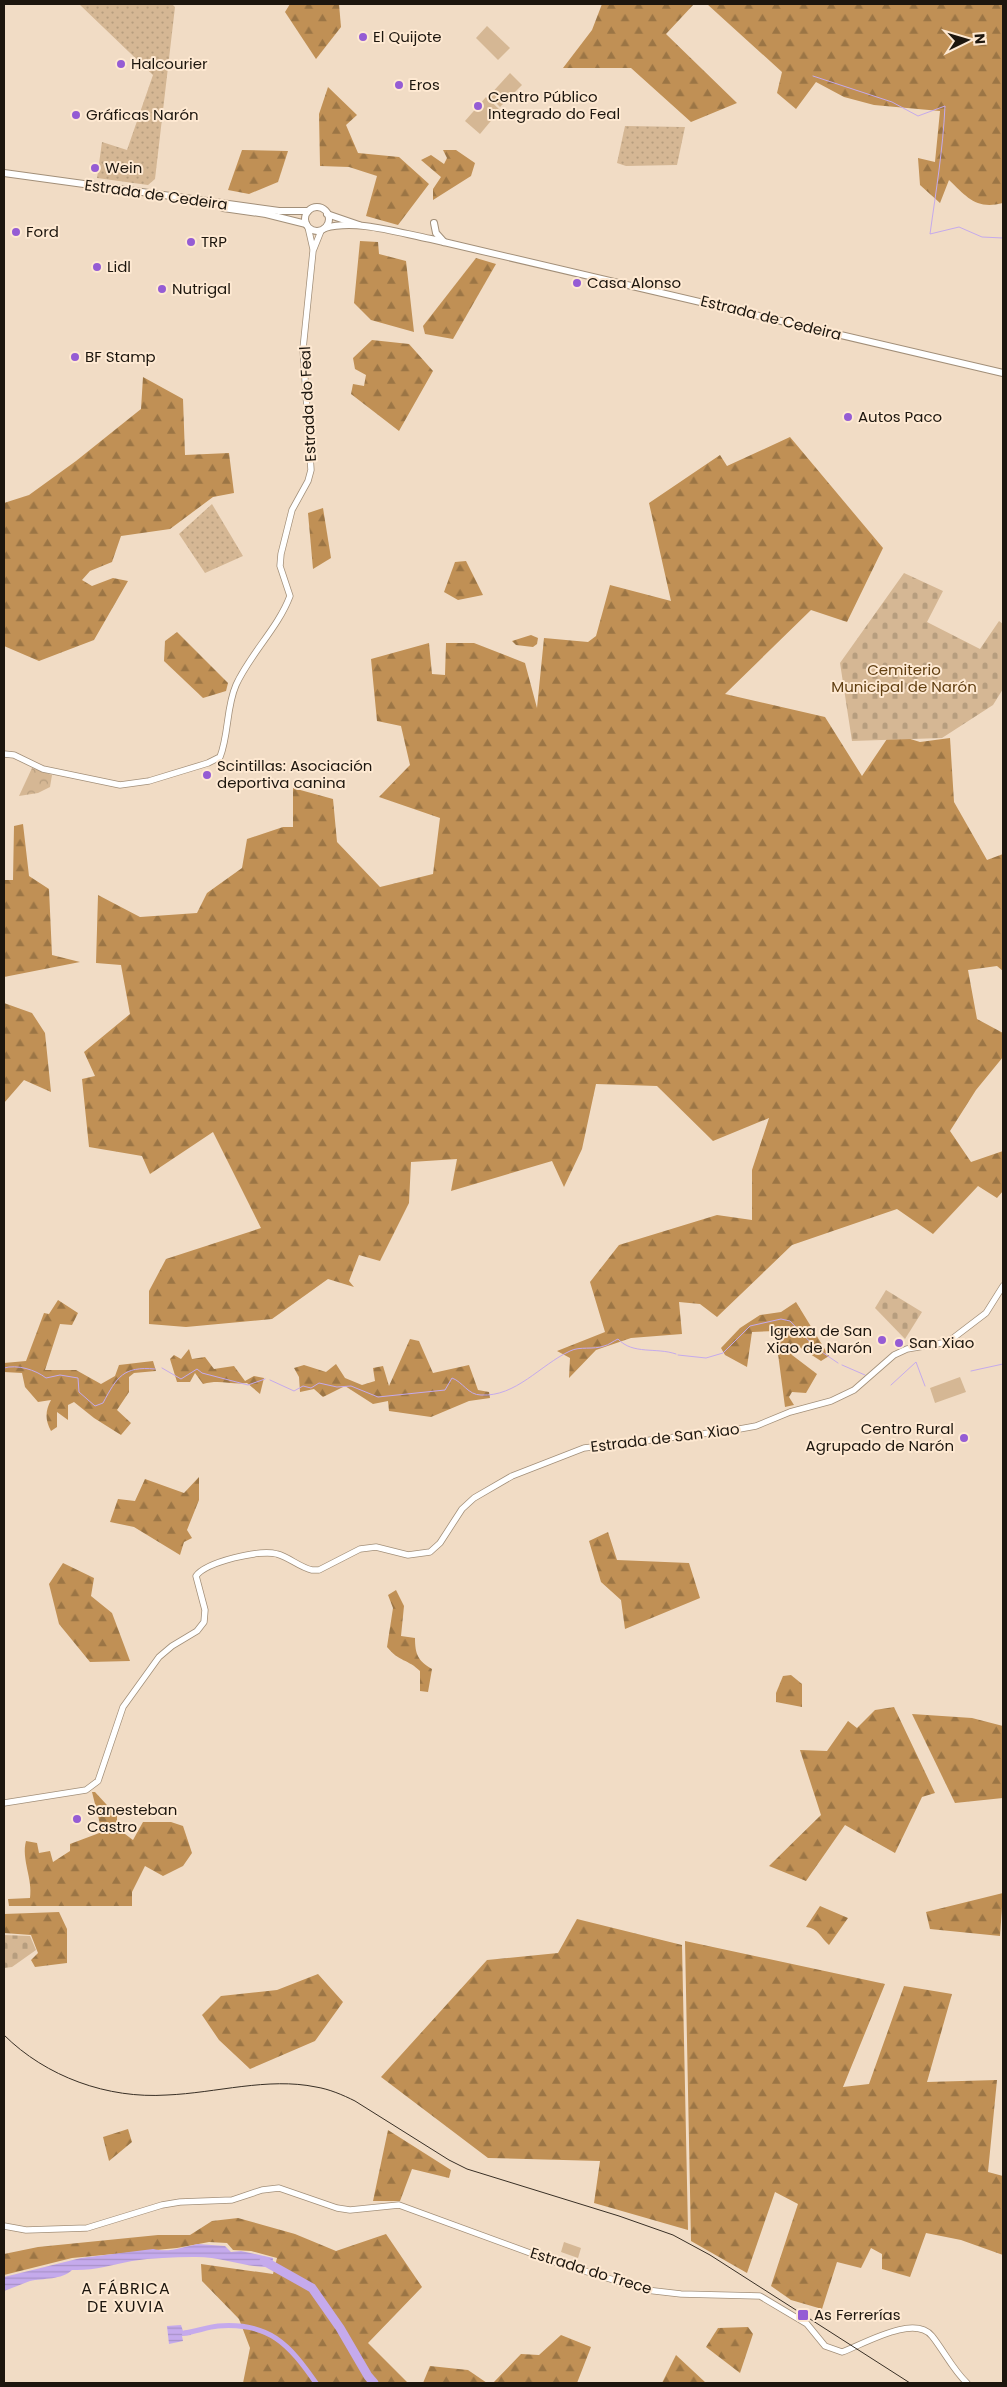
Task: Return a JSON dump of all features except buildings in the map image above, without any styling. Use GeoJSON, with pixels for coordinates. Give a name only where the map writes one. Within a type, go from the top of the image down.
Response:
{"type":"FeatureCollection","features":[{"type":"Feature","properties":{"kind":"main road","name":"Estrada de Cedeira"},"geometry":{"type":"LineString","coordinates":[[4,175],[279,211],[308,211]]}},
{"type":"Feature","properties":{"kind":"main road","name":"Estrada de Cedeira"},"geometry":{"type":"LineString","coordinates":[[4,175],[266,214],[307,226]]}},
{"type":"Feature","properties":{"kind":"main road"},"geometry":{"type":"LineString","coordinates":[[318,208],[327,214],[328,222],[323,229],[313,231],[307,226],[305,218],[308,211],[318,208]]}},
{"type":"Feature","properties":{"kind":"main road","name":"Estrada de Cedeira"},"geometry":{"type":"LineString","coordinates":[[327,214],[362,226],[445,242],[1003,373]]}},
{"type":"Feature","properties":{"kind":"main road"},"geometry":{"type":"LineString","coordinates":[[418,237],[430,231],[434,223]]}},
{"type":"Feature","properties":{"kind":"main road"},"geometry":{"type":"LineString","coordinates":[[431,239],[434,223]]}},
{"type":"Feature","properties":{"kind":"main road"},"geometry":{"type":"LineString","coordinates":[[434,223],[436,232],[445,242]]}},
{"type":"Feature","properties":{"kind":"main road","name":"Estrada de Cedeira"},"geometry":{"type":"LineString","coordinates":[[323,229],[334,226],[362,226]]}},
{"type":"Feature","properties":{"kind":"street","name":"Estrada do Feal"},"geometry":{"type":"LineString","coordinates":[[307,226],[313,251]]}},
{"type":"Feature","properties":{"kind":"street","name":"Estrada do Feal"},"geometry":{"type":"LineString","coordinates":[[4,754],[14,755],[42,769],[120,784],[149,781],[208,764],[220,757],[224,745],[230,700],[235,687],[251,658],[287,604],[290,596],[289,588],[280,566],[281,554],[292,510],[308,481],[311,470],[303,349],[313,251],[323,229]]}},
{"type":"Feature","properties":{"kind":"street","name":"Estrada de San Xiao"},"geometry":{"type":"LineString","coordinates":[[4,1803],[86,1790],[98,1781],[123,1707],[159,1657],[172,1646],[197,1631],[204,1622],[205,1610],[196,1576],[206,1568],[268,1552],[278,1554],[312,1570],[319,1570],[360,1549],[376,1547],[408,1555],[430,1552],[440,1543],[462,1509],[474,1498],[512,1476],[584,1448],[756,1426],[790,1412],[831,1402],[854,1390],[894,1355],[907,1349],[948,1342],[986,1313],[1003,1286]]}},
{"type":"Feature","properties":{"kind":"street","name":"Estrada do Trece"},"geometry":{"type":"LineString","coordinates":[[4,2226],[26,2230],[87,2228],[162,2205],[180,2202],[232,2200],[270,2188],[288,2189],[325,2204],[350,2210],[399,2205],[552,2261],[646,2290],[681,2294],[760,2296],[807,2324],[825,2346],[842,2352],[904,2327],[917,2328],[930,2334],[967,2383]]}},
{"type":"Feature","properties":{"kind":"green space"},"geometry":{"type":"Polygon","coordinates":[[[79,4],[172,4],[175,7],[155,179],[148,185],[97,178],[102,142],[127,150],[153,75],[79,4]]]}},
{"type":"Feature","properties":{"kind":"green space"},"geometry":{"type":"Polygon","coordinates":[[[290,4],[339,4],[341,27],[316,59],[285,12],[290,4]]]}},
{"type":"Feature","properties":{"kind":"green space"},"geometry":{"type":"Polygon","coordinates":[[[602,4],[694,4],[666,34],[737,103],[691,122],[631,68],[563,68],[592,30],[602,4]]]}},
{"type":"Feature","properties":{"kind":"green space"},"geometry":{"type":"Polygon","coordinates":[[[707,4],[1003,4],[1003,203],[986,205],[979,203],[967,197],[949,180],[940,203],[920,185],[918,158],[935,162],[940,111],[874,105],[844,97],[816,82],[796,109],[777,93],[782,72],[707,4]]]}},
{"type":"Feature","properties":{"kind":"green space"},"geometry":{"type":"Polygon","coordinates":[[[487,26],[510,48],[498,60],[476,38],[487,26]]]}},
{"type":"Feature","properties":{"kind":"green space"},"geometry":{"type":"Polygon","coordinates":[[[510,73],[522,85],[500,107],[489,96],[510,73]]]}},
{"type":"Feature","properties":{"kind":"green space"},"geometry":{"type":"Polygon","coordinates":[[[328,87],[357,115],[346,125],[358,153],[399,157],[429,184],[398,225],[366,216],[377,176],[349,167],[320,166],[319,114],[328,87]]]}},
{"type":"Feature","properties":{"kind":"green space"},"geometry":{"type":"Polygon","coordinates":[[[486,97],[500,110],[480,134],[465,121],[486,97]]]}},
{"type":"Feature","properties":{"kind":"green space"},"geometry":{"type":"Polygon","coordinates":[[[625,126],[685,127],[677,165],[626,166],[617,163],[625,126]]]}},
{"type":"Feature","properties":{"kind":"green space"},"geometry":{"type":"Polygon","coordinates":[[[242,150],[288,151],[278,182],[249,194],[228,190],[242,150]]]}},
{"type":"Feature","properties":{"kind":"green space"},"geometry":{"type":"Polygon","coordinates":[[[443,150],[456,150],[475,163],[471,176],[433,200],[433,189],[441,177],[421,160],[431,155],[444,164],[447,158],[443,150]]]}},
{"type":"Feature","properties":{"kind":"green space"},"geometry":{"type":"Polygon","coordinates":[[[360,241],[378,242],[379,254],[406,261],[414,332],[371,320],[354,303],[360,241]]]}},
{"type":"Feature","properties":{"kind":"green space"},"geometry":{"type":"Polygon","coordinates":[[[476,258],[496,264],[453,339],[425,334],[423,326],[476,258]]]}},
{"type":"Feature","properties":{"kind":"green space"},"geometry":{"type":"Polygon","coordinates":[[[372,340],[409,344],[433,371],[399,431],[351,394],[353,384],[364,386],[366,375],[355,369],[353,358],[372,340]]]}},
{"type":"Feature","properties":{"kind":"green space"},"geometry":{"type":"Polygon","coordinates":[[[143,377],[183,399],[185,455],[229,453],[234,493],[213,497],[170,529],[121,536],[112,562],[90,571],[82,580],[92,586],[113,578],[128,581],[94,640],[39,661],[4,646],[4,503],[29,495],[76,461],[141,409],[143,377]]]}},
{"type":"Feature","properties":{"kind":"green space"},"geometry":{"type":"Polygon","coordinates":[[[790,437],[883,548],[847,622],[811,610],[725,694],[825,717],[862,776],[891,733],[920,742],[950,738],[954,802],[987,860],[1003,854],[1003,971],[997,966],[968,970],[977,1019],[1003,1033],[1003,1057],[976,1090],[950,1131],[971,1162],[1003,1151],[1003,1191],[997,1198],[978,1186],[933,1234],[897,1209],[792,1245],[717,1317],[700,1304],[679,1302],[682,1334],[631,1338],[596,1350],[569,1378],[570,1358],[557,1351],[605,1332],[590,1282],[619,1245],[717,1215],[752,1220],[752,1170],[769,1118],[713,1141],[657,1086],[596,1084],[582,1149],[564,1187],[552,1161],[451,1191],[457,1159],[411,1162],[409,1203],[380,1261],[359,1255],[349,1281],[354,1287],[328,1279],[272,1319],[186,1327],[149,1324],[149,1291],[166,1259],[261,1228],[213,1132],[150,1174],[142,1156],[89,1147],[82,1079],[95,1076],[84,1052],[130,1014],[121,965],[96,963],[98,895],[140,917],[197,913],[207,893],[242,868],[247,839],[283,827],[293,827],[293,788],[333,799],[337,842],[380,887],[433,874],[440,818],[379,797],[410,765],[401,726],[377,721],[371,659],[429,643],[432,674],[445,675],[446,643],[474,643],[525,663],[537,708],[544,638],[588,642],[596,636],[610,585],[671,601],[649,503],[720,455],[727,466],[790,437]]]}},
{"type":"Feature","properties":{"kind":"green space"},"geometry":{"type":"Polygon","coordinates":[[[212,504],[243,556],[205,573],[179,534],[212,504]]]}},
{"type":"Feature","properties":{"kind":"green space"},"geometry":{"type":"Polygon","coordinates":[[[323,508],[331,558],[313,569],[308,513],[323,508]]]}},
{"type":"Feature","properties":{"kind":"green space"},"geometry":{"type":"Polygon","coordinates":[[[466,561],[483,595],[458,600],[444,592],[455,562],[466,561]]]}},
{"type":"Feature","properties":{"kind":"green space","name":"Cemiterio Municipal de Narón"},"geometry":{"type":"Polygon","coordinates":[[[904,573],[943,591],[927,622],[980,649],[999,621],[1003,624],[1003,689],[993,705],[942,738],[852,741],[840,663],[904,573]]]}},
{"type":"Feature","properties":{"kind":"green space"},"geometry":{"type":"Polygon","coordinates":[[[177,632],[228,683],[226,691],[203,698],[164,661],[165,641],[177,632]]]}},
{"type":"Feature","properties":{"kind":"green space"},"geometry":{"type":"Polygon","coordinates":[[[531,635],[538,638],[537,644],[533,647],[516,645],[512,641],[531,635]]]}},
{"type":"Feature","properties":{"kind":"green space"},"geometry":{"type":"Polygon","coordinates":[[[32,768],[52,775],[50,787],[38,793],[19,796],[32,768]]]}},
{"type":"Feature","properties":{"kind":"green space"},"geometry":{"type":"Polygon","coordinates":[[[23,824],[29,876],[49,889],[52,955],[80,962],[4,977],[4,880],[13,880],[14,826],[23,824]]]}},
{"type":"Feature","properties":{"kind":"green space"},"geometry":{"type":"Polygon","coordinates":[[[4,1003],[32,1013],[45,1033],[51,1092],[24,1080],[4,1103],[4,1003]]]}},
{"type":"Feature","properties":{"kind":"green space"},"geometry":{"type":"Polygon","coordinates":[[[886,1290],[922,1312],[905,1339],[875,1308],[886,1290]]]}},
{"type":"Feature","properties":{"kind":"green space"},"geometry":{"type":"Polygon","coordinates":[[[58,1300],[78,1313],[72,1325],[60,1324],[45,1370],[76,1370],[101,1384],[115,1376],[119,1365],[153,1361],[156,1371],[134,1373],[129,1377],[129,1392],[117,1410],[131,1423],[121,1435],[94,1418],[74,1402],[68,1405],[68,1420],[57,1412],[57,1427],[51,1431],[46,1416],[51,1400],[38,1402],[25,1387],[22,1373],[4,1372],[4,1363],[26,1361],[44,1313],[49,1314],[58,1300]]]}},
{"type":"Feature","properties":{"kind":"green space"},"geometry":{"type":"Polygon","coordinates":[[[796,1302],[829,1356],[821,1361],[796,1345],[792,1355],[817,1374],[806,1393],[792,1392],[789,1397],[794,1405],[785,1407],[775,1331],[752,1332],[747,1367],[725,1355],[721,1348],[740,1328],[760,1315],[781,1312],[796,1302]]]}},
{"type":"Feature","properties":{"kind":"green space"},"geometry":{"type":"Polygon","coordinates":[[[410,1339],[419,1341],[433,1373],[469,1365],[478,1390],[489,1392],[490,1398],[469,1401],[431,1417],[389,1411],[388,1401],[373,1404],[345,1386],[323,1397],[314,1389],[300,1392],[299,1377],[294,1368],[304,1365],[326,1372],[336,1364],[345,1378],[362,1385],[375,1381],[373,1368],[383,1366],[389,1386],[410,1339]]]}},
{"type":"Feature","properties":{"kind":"green space"},"geometry":{"type":"Polygon","coordinates":[[[189,1349],[192,1359],[205,1357],[214,1369],[234,1366],[245,1381],[254,1376],[264,1378],[260,1394],[247,1383],[215,1382],[203,1384],[195,1373],[190,1382],[177,1382],[170,1359],[174,1355],[181,1359],[189,1349]]]}},
{"type":"Feature","properties":{"kind":"green space"},"geometry":{"type":"Polygon","coordinates":[[[960,1377],[966,1392],[935,1403],[930,1388],[960,1377]]]}},
{"type":"Feature","properties":{"kind":"green space"},"geometry":{"type":"Polygon","coordinates":[[[199,1477],[199,1500],[187,1530],[192,1538],[184,1542],[180,1555],[134,1527],[110,1522],[118,1499],[135,1501],[145,1479],[184,1493],[199,1477]]]}},
{"type":"Feature","properties":{"kind":"green space"},"geometry":{"type":"Polygon","coordinates":[[[608,1532],[617,1560],[689,1563],[700,1598],[625,1629],[621,1600],[601,1582],[589,1541],[608,1532]]]}},
{"type":"Feature","properties":{"kind":"green space"},"geometry":{"type":"Polygon","coordinates":[[[63,1563],[94,1578],[91,1596],[112,1613],[130,1661],[90,1662],[59,1624],[49,1584],[63,1563]]]}},
{"type":"Feature","properties":{"kind":"green space"},"geometry":{"type":"Polygon","coordinates":[[[396,1590],[404,1606],[401,1636],[415,1638],[418,1656],[423,1663],[432,1669],[428,1692],[420,1691],[420,1671],[391,1652],[387,1647],[393,1608],[388,1595],[396,1590]]]}},
{"type":"Feature","properties":{"kind":"green space"},"geometry":{"type":"Polygon","coordinates":[[[791,1675],[802,1684],[802,1707],[776,1702],[776,1693],[783,1676],[791,1675]]]}},
{"type":"Feature","properties":{"kind":"green space"},"geometry":{"type":"Polygon","coordinates":[[[894,1707],[935,1793],[922,1797],[895,1853],[845,1825],[806,1881],[769,1866],[821,1815],[800,1750],[827,1751],[848,1721],[857,1728],[875,1710],[894,1707]]]}},
{"type":"Feature","properties":{"kind":"green space"},"geometry":{"type":"Polygon","coordinates":[[[912,1714],[972,1718],[1003,1726],[1003,1798],[955,1803],[912,1714]]]}},
{"type":"Feature","properties":{"kind":"green space"},"geometry":{"type":"Polygon","coordinates":[[[92,1792],[95,1792],[117,1816],[117,1828],[133,1840],[143,1822],[171,1822],[183,1826],[192,1853],[183,1866],[163,1876],[145,1866],[132,1892],[132,1906],[9,1906],[8,1899],[30,1898],[30,1884],[25,1855],[26,1841],[37,1843],[39,1853],[50,1851],[53,1862],[70,1851],[70,1844],[102,1832],[92,1792]]]}},
{"type":"Feature","properties":{"kind":"green space"},"geometry":{"type":"Polygon","coordinates":[[[1003,1893],[1000,1936],[930,1929],[926,1912],[1003,1893]]]}},
{"type":"Feature","properties":{"kind":"green space"},"geometry":{"type":"Polygon","coordinates":[[[820,1906],[848,1918],[829,1945],[816,1931],[806,1927],[820,1906]]]}},
{"type":"Feature","properties":{"kind":"green space"},"geometry":{"type":"Polygon","coordinates":[[[59,1912],[67,1929],[67,1963],[35,1967],[31,1960],[38,1953],[31,1935],[4,1933],[4,1914],[59,1912]]]}},
{"type":"Feature","properties":{"kind":"green space"},"geometry":{"type":"Polygon","coordinates":[[[577,1919],[682,1945],[688,2230],[594,2203],[600,2161],[488,2158],[381,2077],[487,1960],[558,1953],[577,1919]]]}},
{"type":"Feature","properties":{"kind":"green space"},"geometry":{"type":"Polygon","coordinates":[[[4,1935],[30,1936],[36,1950],[12,1967],[4,1968],[4,1935]]]}},
{"type":"Feature","properties":{"kind":"green space"},"geometry":{"type":"Polygon","coordinates":[[[685,1941],[885,1984],[843,2087],[869,2084],[904,1986],[952,1994],[927,2082],[997,2080],[988,2172],[1003,2176],[1003,2255],[961,2240],[926,2233],[910,2277],[882,2269],[882,2254],[871,2248],[861,2268],[837,2262],[822,2309],[791,2300],[771,2286],[798,2204],[775,2192],[747,2273],[691,2241],[685,1941]]]}},
{"type":"Feature","properties":{"kind":"green space"},"geometry":{"type":"Polygon","coordinates":[[[318,1974],[343,2002],[315,2041],[250,2069],[219,2040],[202,2015],[221,1996],[277,1990],[318,1974]]]}},
{"type":"Feature","properties":{"kind":"green space"},"geometry":{"type":"Polygon","coordinates":[[[128,2129],[132,2142],[109,2161],[103,2137],[128,2129]]]}},
{"type":"Feature","properties":{"kind":"green space"},"geometry":{"type":"Polygon","coordinates":[[[388,2130],[451,2170],[449,2178],[412,2169],[400,2201],[373,2201],[388,2130]]]}},
{"type":"Feature","properties":{"kind":"green space"},"geometry":{"type":"Polygon","coordinates":[[[238,2218],[295,2234],[336,2251],[386,2234],[422,2287],[368,2343],[408,2383],[243,2383],[250,2348],[239,2319],[202,2281],[201,2264],[273,2274],[277,2258],[251,2251],[233,2250],[227,2243],[209,2242],[177,2248],[72,2258],[4,2275],[4,2254],[38,2247],[158,2235],[190,2235],[212,2221],[238,2218]]]}},
{"type":"Feature","properties":{"kind":"green space"},"geometry":{"type":"Polygon","coordinates":[[[564,2242],[581,2248],[578,2258],[561,2252],[564,2242]]]}},
{"type":"Feature","properties":{"kind":"green space"},"geometry":{"type":"Polygon","coordinates":[[[748,2327],[753,2334],[740,2373],[706,2347],[718,2328],[748,2327]]]}},
{"type":"Feature","properties":{"kind":"green space"},"geometry":{"type":"Polygon","coordinates":[[[561,2335],[591,2347],[577,2383],[493,2383],[521,2354],[539,2355],[561,2335]]]}},
{"type":"Feature","properties":{"kind":"green space"},"geometry":{"type":"Polygon","coordinates":[[[676,2355],[706,2383],[662,2383],[676,2355]]]}},
{"type":"Feature","properties":{"kind":"green space"},"geometry":{"type":"Polygon","coordinates":[[[430,2366],[468,2370],[487,2383],[423,2383],[430,2366]]]}},
{"type":"Feature","properties":{"kind":"shaded area"},"geometry":{"type":"Polygon","coordinates":[[[198,2244],[225,2246],[231,2252],[241,2251],[273,2258],[272,2267],[252,2266],[203,2257],[155,2258],[95,2269],[72,2270],[63,2276],[30,2281],[4,2291],[4,2277],[81,2258],[153,2249],[170,2250],[198,2244]]]}},
{"type":"Feature","properties":{"kind":"shaded area"},"geometry":{"type":"Polygon","coordinates":[[[181,2325],[183,2331],[190,2330],[191,2335],[182,2336],[183,2341],[169,2344],[167,2326],[181,2325]]]}},
{"type":"Feature","properties":{"kind":"waterway"},"geometry":{"type":"LineString","coordinates":[[813,76],[892,102],[918,116],[945,106],[941,154],[930,234],[959,227],[982,237],[1003,238]]}},
{"type":"Feature","properties":{"kind":"waterway"},"geometry":{"type":"LineString","coordinates":[[678,1355],[706,1358],[723,1353],[750,1326],[781,1319],[790,1321],[816,1348],[838,1363]]}},
{"type":"Feature","properties":{"kind":"waterway"},"geometry":{"type":"LineString","coordinates":[[270,1380],[294,1391],[303,1386],[311,1388],[319,1383],[337,1387],[351,1386],[378,1397],[445,1390],[452,1378],[469,1391],[481,1395],[494,1394],[517,1386],[570,1351],[600,1347],[618,1339],[624,1344],[638,1349],[676,1354]]}},
{"type":"Feature","properties":{"kind":"waterway"},"geometry":{"type":"LineString","coordinates":[[891,1385],[916,1362],[925,1386]]}},
{"type":"Feature","properties":{"kind":"waterway"},"geometry":{"type":"LineString","coordinates":[[971,1371],[1003,1364]]}},
{"type":"Feature","properties":{"kind":"waterway"},"geometry":{"type":"LineString","coordinates":[[842,1365],[865,1375]]}},
{"type":"Feature","properties":{"kind":"waterway"},"geometry":{"type":"LineString","coordinates":[[4,1368],[26,1368],[46,1378],[60,1375],[78,1378],[79,1392],[95,1406],[103,1403],[122,1375],[135,1369],[155,1369]]}},
{"type":"Feature","properties":{"kind":"waterway"},"geometry":{"type":"LineString","coordinates":[[162,1368],[181,1379],[197,1369],[202,1373],[248,1385],[265,1379]]}},
{"type":"Feature","properties":{"kind":"waterway"},"geometry":{"type":"LineString","coordinates":[[264,2261],[312,2288],[340,2328],[374,2383]]}},
{"type":"Feature","properties":{"kind":"waterway"},"geometry":{"type":"LineString","coordinates":[[184,2333],[218,2326],[236,2326],[264,2332],[276,2338],[287,2347],[316,2383]]}},
{"type":"Feature","properties":{"kind":"railway"},"geometry":{"type":"LineString","coordinates":[[4,2035],[39,2063],[58,2073],[101,2089],[123,2093],[145,2095],[186,2094],[279,2084],[298,2084],[336,2092],[355,2101],[449,2160],[467,2169],[619,2216],[673,2235],[710,2255],[910,2383]]}},
{"type":"Feature","properties":{"kind":"place","name":"El Quijote"},"geometry":{"type":"Point","coordinates":[363,37]}},
{"type":"Feature","properties":{"kind":"place","name":"Halcourier"},"geometry":{"type":"Point","coordinates":[121,64]}},
{"type":"Feature","properties":{"kind":"place","name":"Eros"},"geometry":{"type":"Point","coordinates":[399,85]}},
{"type":"Feature","properties":{"kind":"place","name":"Centro Público Integrado do Feal"},"geometry":{"type":"Point","coordinates":[478,106]}},
{"type":"Feature","properties":{"kind":"place","name":"Gráficas Narón"},"geometry":{"type":"Point","coordinates":[76,115]}},
{"type":"Feature","properties":{"kind":"place","name":"Wein"},"geometry":{"type":"Point","coordinates":[95,168]}},
{"type":"Feature","properties":{"kind":"place","name":"Ford"},"geometry":{"type":"Point","coordinates":[16,232]}},
{"type":"Feature","properties":{"kind":"place","name":"TRP"},"geometry":{"type":"Point","coordinates":[191,242]}},
{"type":"Feature","properties":{"kind":"place","name":"Lidl"},"geometry":{"type":"Point","coordinates":[97,267]}},
{"type":"Feature","properties":{"kind":"place","name":"Casa Alonso"},"geometry":{"type":"Point","coordinates":[577,283]}},
{"type":"Feature","properties":{"kind":"place","name":"Nutrigal"},"geometry":{"type":"Point","coordinates":[162,289]}},
{"type":"Feature","properties":{"kind":"place","name":"BF Stamp"},"geometry":{"type":"Point","coordinates":[75,357]}},
{"type":"Feature","properties":{"kind":"place","name":"Autos Paco"},"geometry":{"type":"Point","coordinates":[848,417]}},
{"type":"Feature","properties":{"kind":"place","name":"Scintillas: Asociación deportiva canina"},"geometry":{"type":"Point","coordinates":[207,775]}},
{"type":"Feature","properties":{"kind":"place","name":"Igrexa de San Xiao de Narón"},"geometry":{"type":"Point","coordinates":[882,1340]}},
{"type":"Feature","properties":{"kind":"place","name":"San Xiao"},"geometry":{"type":"Point","coordinates":[899,1343]}},
{"type":"Feature","properties":{"kind":"place","name":"Centro Rural Agrupado de Narón"},"geometry":{"type":"Point","coordinates":[964,1438]}},
{"type":"Feature","properties":{"kind":"place","name":"Sanesteban Castro"},"geometry":{"type":"Point","coordinates":[77,1819]}},
{"type":"Feature","properties":{"kind":"place","name":"As Ferrerías"},"geometry":{"type":"Point","coordinates":[803,2315]}},
{"type":"Feature","properties":{"kind":"district","name":"A FÁBRICA DE XUVIA"},"geometry":{"type":"Point","coordinates":[126,2297]}}]}
